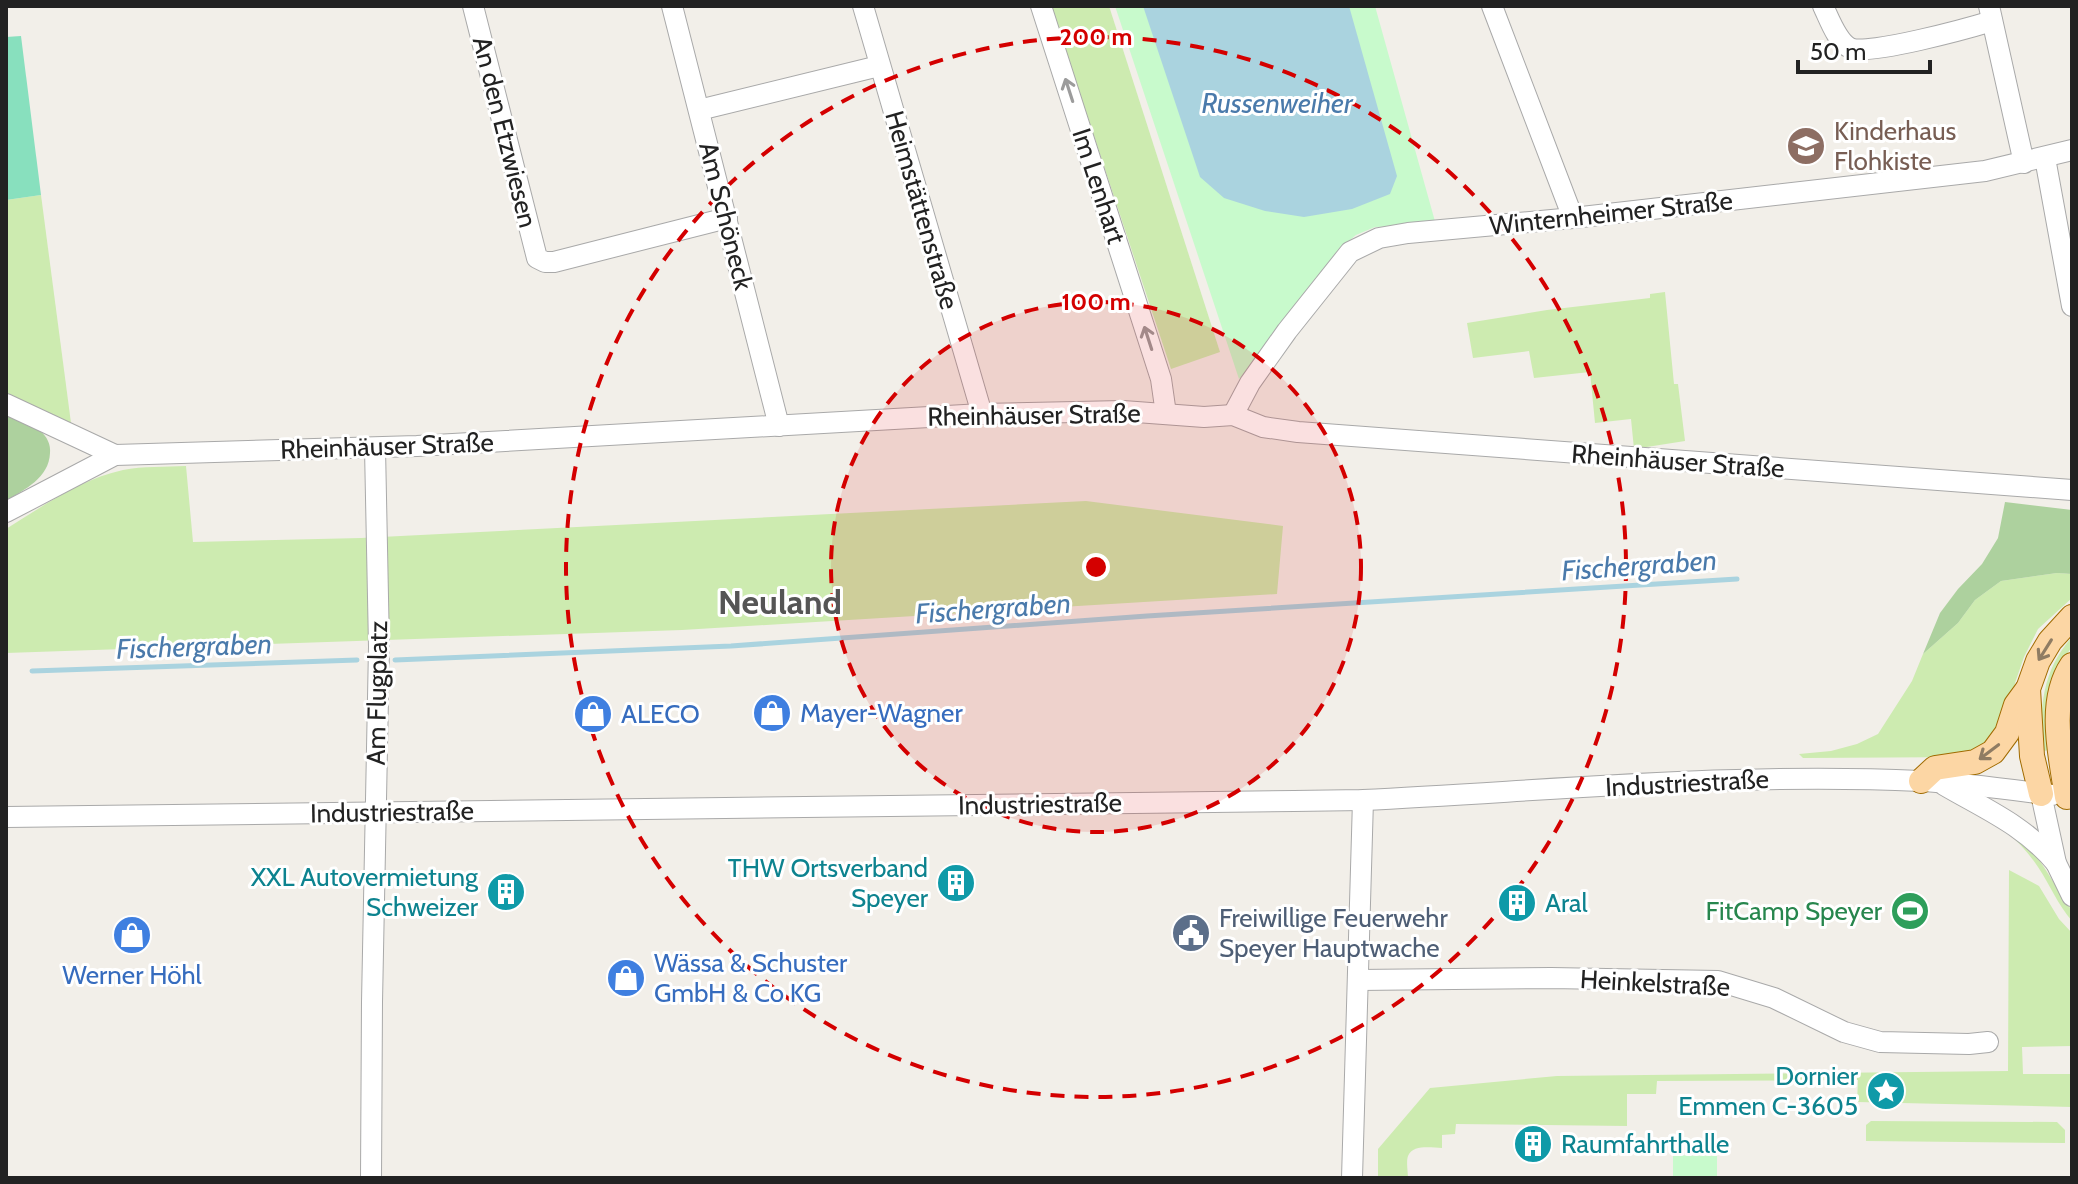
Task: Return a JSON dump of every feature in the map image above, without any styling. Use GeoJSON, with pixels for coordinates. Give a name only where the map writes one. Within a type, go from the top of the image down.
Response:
{"type":"FeatureCollection","features":[{"type":"Feature","properties":{"kind":"main road"},"geometry":{"type":"LineString","coordinates":[[1931,782],[1935,768],[1975,762],[1993,752],[2007,733],[2016,705],[2028,689],[2038,661],[2050,641],[2072,617]]}},
{"type":"Feature","properties":{"kind":"main road"},"geometry":{"type":"LineString","coordinates":[[2069,673],[2072,707]]}},
{"type":"Feature","properties":{"kind":"main road"},"geometry":{"type":"LineString","coordinates":[[2069,673],[2058,709],[2057,733],[2070,804]]}},
{"type":"Feature","properties":{"kind":"main road"},"geometry":{"type":"LineString","coordinates":[[2028,689],[2032,756],[2041,794]]}},
{"type":"Feature","properties":{"kind":"street","name":"An den Etzwiesen"},"geometry":{"type":"LineString","coordinates":[[473,6],[537,258],[554,262],[727,218]]}},
{"type":"Feature","properties":{"kind":"street","name":"Am Schöneck"},"geometry":{"type":"LineString","coordinates":[[672,6],[779,426]]}},
{"type":"Feature","properties":{"kind":"street","name":"Heimstättenstraße"},"geometry":{"type":"LineString","coordinates":[[863,6],[982,414]]}},
{"type":"Feature","properties":{"kind":"street","name":"Im Lenhart"},"geometry":{"type":"LineString","coordinates":[[1041,6],[1161,379],[1166,414]]}},
{"type":"Feature","properties":{"kind":"street"},"geometry":{"type":"LineString","coordinates":[[1492,6],[1573,218]]}},
{"type":"Feature","properties":{"kind":"street"},"geometry":{"type":"LineString","coordinates":[[1823,6],[1840,39],[1850,48],[1867,50],[1953,32],[1991,14],[2024,163]]}},
{"type":"Feature","properties":{"kind":"street"},"geometry":{"type":"LineString","coordinates":[[699,110],[879,66]]}},
{"type":"Feature","properties":{"kind":"street","name":"Winternheimer Straße"},"geometry":{"type":"LineString","coordinates":[[1233,415],[1250,383],[1287,331],[1350,252],[1379,238],[1985,171],[2072,150]]}},
{"type":"Feature","properties":{"kind":"street"},"geometry":{"type":"LineString","coordinates":[[2045,158],[2072,306]]}},
{"type":"Feature","properties":{"kind":"street"},"geometry":{"type":"LineString","coordinates":[[6,404],[115,455]]}},
{"type":"Feature","properties":{"kind":"street","name":"Rheinhäuser Straße"},"geometry":{"type":"LineString","coordinates":[[6,512],[115,455],[375,448],[982,414],[1123,411],[1204,417],[1233,415],[1263,427],[1298,432],[2064,489]]}},
{"type":"Feature","properties":{"kind":"street","name":"Am Flugplatz"},"geometry":{"type":"LineString","coordinates":[[371,1178],[379,647],[375,448]]}},
{"type":"Feature","properties":{"kind":"street"},"geometry":{"type":"LineString","coordinates":[[2064,489],[2072,472]]}},
{"type":"Feature","properties":{"kind":"street","name":"Industriestraße"},"geometry":{"type":"LineString","coordinates":[[6,817],[1363,800],[1783,778],[1931,782],[2004,788],[2041,794],[2070,804]]}},
{"type":"Feature","properties":{"kind":"street"},"geometry":{"type":"LineString","coordinates":[[1931,782],[2017,826],[2056,863]]}},
{"type":"Feature","properties":{"kind":"street"},"geometry":{"type":"LineString","coordinates":[[2041,794],[2056,863],[2072,896]]}},
{"type":"Feature","properties":{"kind":"street"},"geometry":{"type":"LineString","coordinates":[[1352,1178],[1363,800]]}},
{"type":"Feature","properties":{"kind":"street","name":"Heinkelstraße"},"geometry":{"type":"LineString","coordinates":[[1358,980],[1551,978],[1718,981],[1774,998],[1844,1032],[1880,1042],[1988,1042]]}},
{"type":"Feature","properties":{"kind":"green space"},"geometry":{"type":"Polygon","coordinates":[[[1051,6],[1109,6],[1220,352],[1171,369],[1051,6]]]}},
{"type":"Feature","properties":{"kind":"green space"},"geometry":{"type":"Polygon","coordinates":[[[1115,6],[1375,6],[1436,225],[1375,227],[1356,235],[1338,250],[1239,379],[1115,6]]]}},
{"type":"Feature","properties":{"kind":"green space"},"geometry":{"type":"Polygon","coordinates":[[[21,36],[41,195],[6,200],[6,37],[21,36]]]}},
{"type":"Feature","properties":{"kind":"green space"},"geometry":{"type":"Polygon","coordinates":[[[41,195],[71,423],[6,397],[6,200],[41,195]]]}},
{"type":"Feature","properties":{"kind":"green space"},"geometry":{"type":"Polygon","coordinates":[[[1665,292],[1674,384],[1678,384],[1685,441],[1634,449],[1631,419],[1595,423],[1590,372],[1534,378],[1529,351],[1473,358],[1467,323],[1650,298],[1650,294],[1665,292]]]}},
{"type":"Feature","properties":{"kind":"green space"},"geometry":{"type":"Polygon","coordinates":[[[6,415],[40,431],[47,438],[50,450],[49,462],[41,476],[6,501],[6,415]]]}},
{"type":"Feature","properties":{"kind":"green space"},"geometry":{"type":"Polygon","coordinates":[[[186,466],[193,542],[361,538],[1086,501],[1283,526],[1277,594],[682,630],[6,653],[6,529],[63,494],[107,474],[138,468],[186,466]]]}},
{"type":"Feature","properties":{"kind":"green space"},"geometry":{"type":"Polygon","coordinates":[[[2005,502],[2072,510],[2072,574],[2057,573],[2001,581],[1975,600],[1958,623],[1923,654],[1940,613],[1982,564],[1998,538],[2005,502]]]}},
{"type":"Feature","properties":{"kind":"green space"},"geometry":{"type":"Polygon","coordinates":[[[2057,573],[2072,574],[2072,598],[2038,629],[2015,683],[2010,715],[1974,757],[1803,758],[1799,754],[1831,751],[1878,734],[1912,681],[1923,654],[1958,623],[1975,600],[2001,581],[2057,573]]]}},
{"type":"Feature","properties":{"kind":"green space"},"geometry":{"type":"Polygon","coordinates":[[[2072,637],[2072,647],[2063,659],[2051,750],[2043,751],[2045,691],[2054,663],[2072,637]]]}},
{"type":"Feature","properties":{"kind":"green space"},"geometry":{"type":"Polygon","coordinates":[[[2005,830],[2028,846],[2040,861],[2072,911],[2072,921],[2023,847],[2005,830]]]}},
{"type":"Feature","properties":{"kind":"green space"},"geometry":{"type":"Polygon","coordinates":[[[2009,870],[2039,886],[2059,919],[2072,933],[2072,1046],[2022,1047],[2023,1074],[2072,1074],[2072,1107],[1857,1102],[1858,1080],[1657,1081],[1656,1094],[1627,1094],[1627,1126],[1456,1124],[1455,1134],[1442,1135],[1442,1148],[1410,1152],[1408,1178],[1378,1178],[1378,1149],[1430,1088],[1557,1076],[2008,1071],[2009,870]]]}},
{"type":"Feature","properties":{"kind":"green space"},"geometry":{"type":"Polygon","coordinates":[[[1871,1121],[2057,1122],[2065,1130],[2065,1143],[1866,1141],[1866,1125],[1871,1121]]]}},
{"type":"Feature","properties":{"kind":"green space"},"geometry":{"type":"Polygon","coordinates":[[[1673,1155],[1717,1156],[1717,1178],[1673,1178],[1673,1155]]]}},
{"type":"Feature","properties":{"kind":"water","name":"Russenweiher"},"geometry":{"type":"Polygon","coordinates":[[[1143,6],[1349,6],[1397,176],[1390,194],[1352,209],[1304,217],[1265,211],[1224,198],[1200,177],[1143,6]]]}},
{"type":"Feature","properties":{"kind":"waterway","name":"Fischergraben"},"geometry":{"type":"LineString","coordinates":[[395,660],[731,646],[1737,579]]}},
{"type":"Feature","properties":{"kind":"waterway","name":"Fischergraben"},"geometry":{"type":"LineString","coordinates":[[32,671],[357,660]]}},
{"type":"Feature","properties":{"kind":"place","name":"Kinderhaus Flohkiste"},"geometry":{"type":"Point","coordinates":[1806,146]}},
{"type":"Feature","properties":{"kind":"place","name":"Mayer-Wagner"},"geometry":{"type":"Point","coordinates":[772,713]}},
{"type":"Feature","properties":{"kind":"place","name":"ALECO"},"geometry":{"type":"Point","coordinates":[593,714]}},
{"type":"Feature","properties":{"kind":"place","name":"THW Ortsverband Speyer"},"geometry":{"type":"Point","coordinates":[956,883]}},
{"type":"Feature","properties":{"kind":"place","name":"XXL Autovermietung Schweizer"},"geometry":{"type":"Point","coordinates":[506,892]}},
{"type":"Feature","properties":{"kind":"place","name":"Aral"},"geometry":{"type":"Point","coordinates":[1517,903]}},
{"type":"Feature","properties":{"kind":"place","name":"FitCamp Speyer"},"geometry":{"type":"Point","coordinates":[1910,911]}},
{"type":"Feature","properties":{"kind":"place","name":"Freiwillige Feuerwehr Speyer Hauptwache"},"geometry":{"type":"Point","coordinates":[1191,933]}},
{"type":"Feature","properties":{"kind":"place","name":"Werner Höhl"},"geometry":{"type":"Point","coordinates":[132,935]}},
{"type":"Feature","properties":{"kind":"place","name":"Wässa & Schuster GmbH & Co KG"},"geometry":{"type":"Point","coordinates":[626,978]}},
{"type":"Feature","properties":{"kind":"place","name":"Dornier Emmen C-3605"},"geometry":{"type":"Point","coordinates":[1886,1091]}},
{"type":"Feature","properties":{"kind":"place","name":"Raumfahrthalle"},"geometry":{"type":"Point","coordinates":[1533,1144]}},
{"type":"Feature","properties":{"kind":"district","name":"Neuland"},"geometry":{"type":"Point","coordinates":[780,602]}}]}
